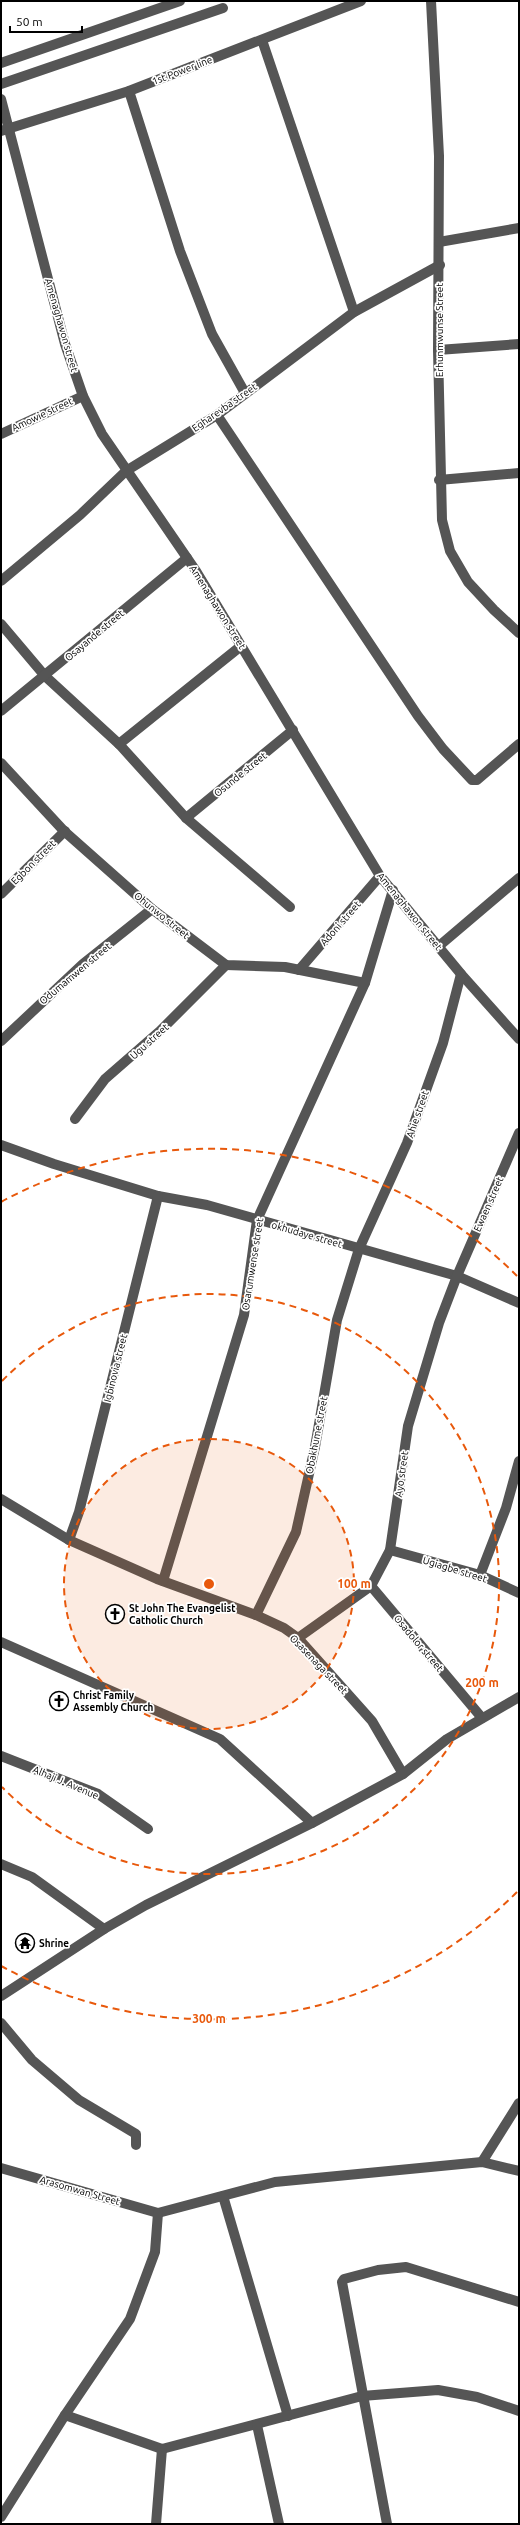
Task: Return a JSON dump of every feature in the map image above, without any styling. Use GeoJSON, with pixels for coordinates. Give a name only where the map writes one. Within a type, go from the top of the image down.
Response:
{"type":"FeatureCollection","features":[{"type":"Feature","properties":{"kind":"street"},"geometry":{"type":"LineString","coordinates":[[1,63],[180,1]]}},
{"type":"Feature","properties":{"kind":"street","name":"1st Power line"},"geometry":{"type":"LineString","coordinates":[[5,129],[129,91],[360,1]]}},
{"type":"Feature","properties":{"kind":"street","name":"Erhunmwunse Street"},"geometry":{"type":"LineString","coordinates":[[432,1],[440,156],[438,350],[439,480],[442,520],[450,551],[468,582],[494,610],[519,633]]}},
{"type":"Feature","properties":{"kind":"street"},"geometry":{"type":"LineString","coordinates":[[1,84],[223,8]]}},
{"type":"Feature","properties":{"kind":"street"},"geometry":{"type":"LineString","coordinates":[[262,40],[354,312]]}},
{"type":"Feature","properties":{"kind":"street"},"geometry":{"type":"LineString","coordinates":[[129,91],[180,251],[212,334],[245,393]]}},
{"type":"Feature","properties":{"kind":"street","name":"Amenaghawon street"},"geometry":{"type":"LineString","coordinates":[[1,98],[5,129],[65,344],[83,396],[102,434],[187,558],[293,730],[380,876],[461,974],[519,1039]]}},
{"type":"Feature","properties":{"kind":"street"},"geometry":{"type":"LineString","coordinates":[[439,242],[519,228]]}},
{"type":"Feature","properties":{"kind":"street","name":"Egharevba street"},"geometry":{"type":"LineString","coordinates":[[1,581],[80,515],[126,471],[217,414],[354,312],[440,265]]}},
{"type":"Feature","properties":{"kind":"street"},"geometry":{"type":"LineString","coordinates":[[438,350],[519,344]]}},
{"type":"Feature","properties":{"kind":"street","name":"Amowie street"},"geometry":{"type":"LineString","coordinates":[[2,433],[83,396]]}},
{"type":"Feature","properties":{"kind":"street"},"geometry":{"type":"LineString","coordinates":[[217,414],[418,716],[443,748],[472,780],[477,780],[519,744]]}},
{"type":"Feature","properties":{"kind":"street"},"geometry":{"type":"LineString","coordinates":[[1,422],[2,433]]}},
{"type":"Feature","properties":{"kind":"street"},"geometry":{"type":"LineString","coordinates":[[439,480],[519,473]]}},
{"type":"Feature","properties":{"kind":"street","name":"Osayande street"},"geometry":{"type":"LineString","coordinates":[[1,711],[187,558]]}},
{"type":"Feature","properties":{"kind":"street"},"geometry":{"type":"LineString","coordinates":[[1,624],[45,676],[119,744],[186,818],[290,907]]}},
{"type":"Feature","properties":{"kind":"street"},"geometry":{"type":"LineString","coordinates":[[119,744],[241,646]]}},
{"type":"Feature","properties":{"kind":"street","name":"Osunde street"},"geometry":{"type":"LineString","coordinates":[[186,818],[293,730]]}},
{"type":"Feature","properties":{"kind":"street","name":"Ohunwo street"},"geometry":{"type":"LineString","coordinates":[[1,763],[65,831],[152,909],[226,965]]}},
{"type":"Feature","properties":{"kind":"street","name":"Egbon street"},"geometry":{"type":"LineString","coordinates":[[1,894],[65,831]]}},
{"type":"Feature","properties":{"kind":"street","name":"Adoni street"},"geometry":{"type":"LineString","coordinates":[[299,970],[380,876]]}},
{"type":"Feature","properties":{"kind":"street"},"geometry":{"type":"LineString","coordinates":[[439,946],[519,878]]}},
{"type":"Feature","properties":{"kind":"street","name":"Osarumwense street"},"geometry":{"type":"LineString","coordinates":[[163,1581],[244,1315],[257,1220],[365,983],[393,890]]}},
{"type":"Feature","properties":{"kind":"street","name":"Odumamwen street"},"geometry":{"type":"LineString","coordinates":[[1,1041],[84,964],[152,909]]}},
{"type":"Feature","properties":{"kind":"street"},"geometry":{"type":"LineString","coordinates":[[226,965],[299,970],[365,983]]}},
{"type":"Feature","properties":{"kind":"street","name":"Ugu street"},"geometry":{"type":"LineString","coordinates":[[75,1119],[105,1079],[160,1031],[226,965]]}},
{"type":"Feature","properties":{"kind":"street","name":"Ahie street"},"geometry":{"type":"LineString","coordinates":[[359,1249],[407,1143],[443,1043],[461,974]]}},
{"type":"Feature","properties":{"kind":"street","name":"Ewaen street"},"geometry":{"type":"LineString","coordinates":[[457,1276],[519,1133]]}},
{"type":"Feature","properties":{"kind":"street","name":"okhudaye street"},"geometry":{"type":"LineString","coordinates":[[1,1145],[54,1164],[158,1196],[207,1205],[457,1276],[519,1303]]}},
{"type":"Feature","properties":{"kind":"street","name":"Igbinovia street"},"geometry":{"type":"LineString","coordinates":[[69,1540],[79,1512],[158,1196]]}},
{"type":"Feature","properties":{"kind":"street","name":"Obakhume street"},"geometry":{"type":"LineString","coordinates":[[256,1616],[296,1532],[315,1447],[337,1320],[359,1249]]}},
{"type":"Feature","properties":{"kind":"street","name":"Ayo street"},"geometry":{"type":"LineString","coordinates":[[298,1638],[372,1586],[390,1550],[408,1426],[439,1323],[457,1276]]}},
{"type":"Feature","properties":{"kind":"street"},"geometry":{"type":"LineString","coordinates":[[480,1575],[506,1508],[519,1461]]}},
{"type":"Feature","properties":{"kind":"street","name":"Osasenaga street"},"geometry":{"type":"LineString","coordinates":[[1,1499],[69,1540],[163,1581],[284,1628],[298,1638],[372,1721],[403,1774]]}},
{"type":"Feature","properties":{"kind":"street","name":"Ugiagbe street"},"geometry":{"type":"LineString","coordinates":[[390,1550],[480,1575],[519,1593]]}},
{"type":"Feature","properties":{"kind":"street","name":"Osadolor street"},"geometry":{"type":"LineString","coordinates":[[372,1586],[482,1718]]}},
{"type":"Feature","properties":{"kind":"street"},"geometry":{"type":"LineString","coordinates":[[1,1642],[220,1739],[312,1823]]}},
{"type":"Feature","properties":{"kind":"street"},"geometry":{"type":"LineString","coordinates":[[1,1996],[104,1929],[146,1906],[312,1823],[403,1774],[447,1739],[519,1697]]}},
{"type":"Feature","properties":{"kind":"street","name":"Alhaji J. Avenue"},"geometry":{"type":"LineString","coordinates":[[1,1756],[98,1794],[148,1829]]}},
{"type":"Feature","properties":{"kind":"street"},"geometry":{"type":"LineString","coordinates":[[1,1864],[32,1877],[104,1929]]}},
{"type":"Feature","properties":{"kind":"street"},"geometry":{"type":"LineString","coordinates":[[1,2023],[32,2060],[79,2100],[136,2134],[136,2145]]}},
{"type":"Feature","properties":{"kind":"street"},"geometry":{"type":"LineString","coordinates":[[482,2162],[519,2103]]}},
{"type":"Feature","properties":{"kind":"street"},"geometry":{"type":"LineString","coordinates":[[1,2517],[65,2415],[130,2319],[155,2252],[158,2213],[275,2182],[482,2162],[519,2171]]}},
{"type":"Feature","properties":{"kind":"street","name":"Arasomwan Street"},"geometry":{"type":"LineString","coordinates":[[1,2168],[158,2213]]}},
{"type":"Feature","properties":{"kind":"street"},"geometry":{"type":"LineString","coordinates":[[223,2196],[288,2416]]}},
{"type":"Feature","properties":{"kind":"street"},"geometry":{"type":"LineString","coordinates":[[386,2524],[342,2282],[347,2276],[406,2267],[519,2302]]}},
{"type":"Feature","properties":{"kind":"street"},"geometry":{"type":"LineString","coordinates":[[65,2415],[162,2449],[362,2396],[438,2390],[477,2397],[519,2411]]}},
{"type":"Feature","properties":{"kind":"street"},"geometry":{"type":"LineString","coordinates":[[257,2425],[279,2524]]}},
{"type":"Feature","properties":{"kind":"street"},"geometry":{"type":"LineString","coordinates":[[156,2524],[162,2449]]}},
{"type":"Feature","properties":{"kind":"place","name":"St John The Evangelist Catholic Church"},"geometry":{"type":"Point","coordinates":[115,1614]}},
{"type":"Feature","properties":{"kind":"place","name":"Christ Family Assembly Church"},"geometry":{"type":"Point","coordinates":[59,1701]}},
{"type":"Feature","properties":{"kind":"place","name":"Shrine"},"geometry":{"type":"Point","coordinates":[25,1943]}}]}
